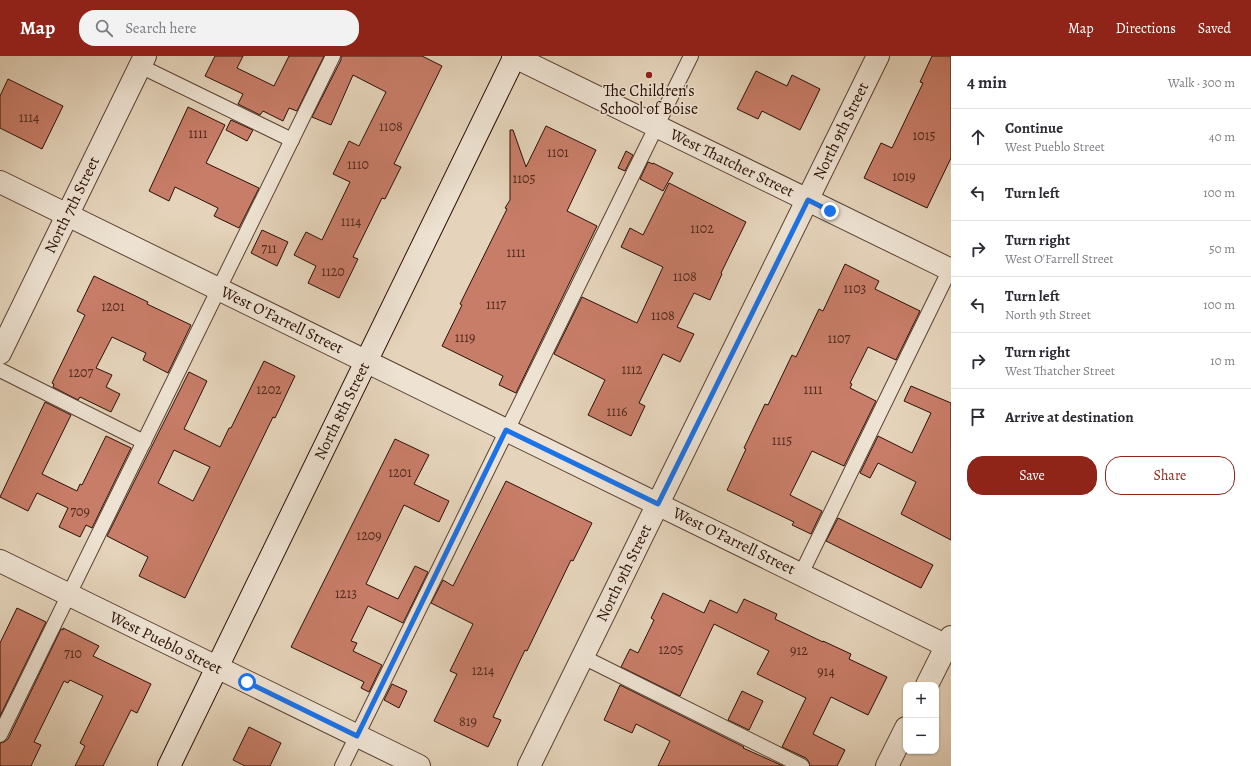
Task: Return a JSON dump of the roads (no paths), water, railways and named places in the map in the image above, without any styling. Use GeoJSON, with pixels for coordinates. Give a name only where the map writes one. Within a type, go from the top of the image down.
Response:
{"type":"FeatureCollection","features":[{"type":"Feature","properties":{"kind":"street","name":"West Thatcher Street"},"geometry":{"type":"LineString","coordinates":[[514,56],[951,269]]}},
{"type":"Feature","properties":{"kind":"street","name":"North 8th Street"},"geometry":{"type":"LineString","coordinates":[[169,766],[514,56]]}},
{"type":"Feature","properties":{"kind":"street","name":"North 9th Street"},"geometry":{"type":"LineString","coordinates":[[529,766],[878,56]]}},
{"type":"Feature","properties":{"kind":"street","name":"North 7th Street"},"geometry":{"type":"LineString","coordinates":[[0,354],[142,61]]}},
{"type":"Feature","properties":{"kind":"street","name":"West O'Farrell Street"},"geometry":{"type":"LineString","coordinates":[[0,182],[801,574],[950,644]]}},
{"type":"Feature","properties":{"kind":"street","name":"West Pueblo Street"},"geometry":{"type":"LineString","coordinates":[[0,561],[419,766]]}},
{"type":"Feature","properties":{"kind":"street"},"geometry":{"type":"LineString","coordinates":[[929,682],[950,644]]}},
{"type":"Feature","properties":{"kind":"street"},"geometry":{"type":"LineString","coordinates":[[887,766],[903,734]]}},
{"type":"Feature","properties":{"kind":"lane"},"geometry":{"type":"LineString","coordinates":[[0,735],[333,56]]}},
{"type":"Feature","properties":{"kind":"lane"},"geometry":{"type":"LineString","coordinates":[[342,766],[690,56]]}},
{"type":"Feature","properties":{"kind":"lane"},"geometry":{"type":"LineString","coordinates":[[142,61],[292,140]]}},
{"type":"Feature","properties":{"kind":"lane"},"geometry":{"type":"LineString","coordinates":[[801,574],[951,269]]}},
{"type":"Feature","properties":{"kind":"lane"},"geometry":{"type":"LineString","coordinates":[[0,370],[144,442]]}},
{"type":"Feature","properties":{"kind":"lane"},"geometry":{"type":"LineString","coordinates":[[583,657],[802,766]]}},
{"type":"Feature","properties":{"kind":"place","name":"The Children's School of Boise"},"geometry":{"type":"Point","coordinates":[649,75]}}]}
